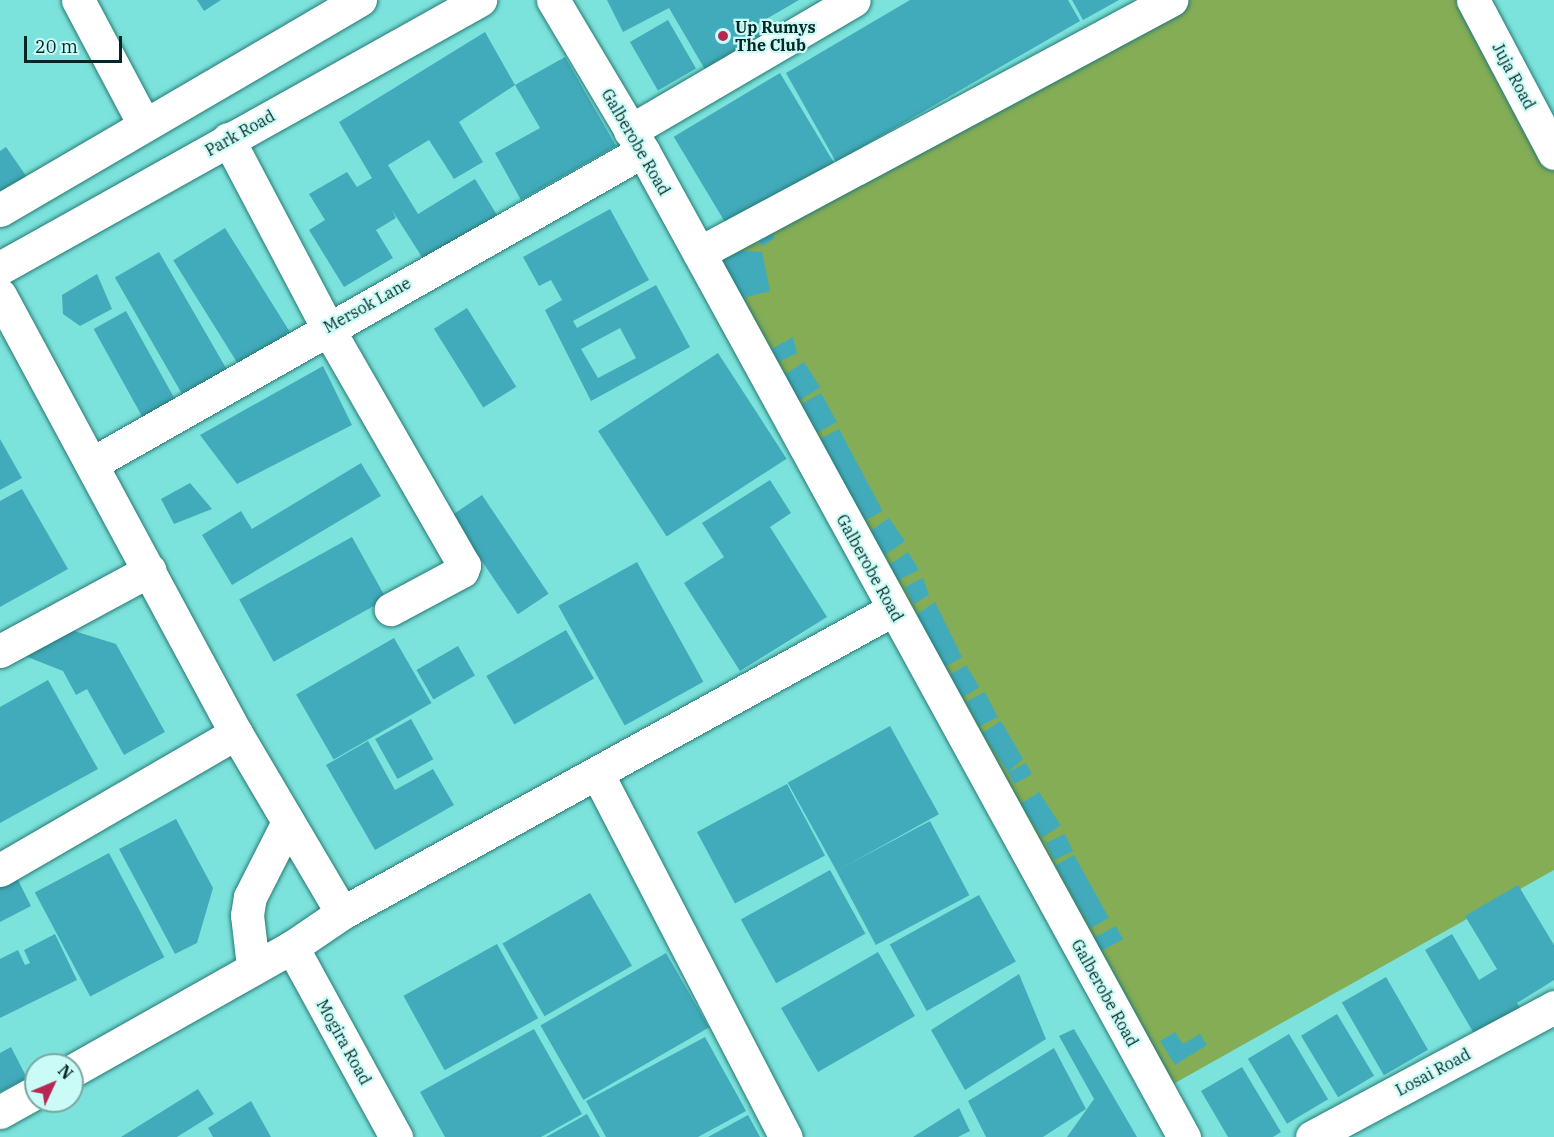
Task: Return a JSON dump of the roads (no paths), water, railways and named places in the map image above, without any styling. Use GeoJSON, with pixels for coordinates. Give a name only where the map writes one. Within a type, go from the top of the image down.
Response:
{"type":"FeatureCollection","features":[{"type":"Feature","properties":{"kind":"street"},"geometry":{"type":"LineString","coordinates":[[78,0],[144,124]]}},
{"type":"Feature","properties":{"kind":"street"},"geometry":{"type":"LineString","coordinates":[[0,210],[360,0]]}},
{"type":"Feature","properties":{"kind":"street","name":"Park Road"},"geometry":{"type":"LineString","coordinates":[[0,268],[480,0]]}},
{"type":"Feature","properties":{"kind":"street","name":"Galberobe Road"},"geometry":{"type":"LineString","coordinates":[[554,0],[637,141],[892,610],[1184,1137]]}},
{"type":"Feature","properties":{"kind":"street","name":"Mersok Lane"},"geometry":{"type":"LineString","coordinates":[[93,463],[327,327],[637,141],[854,0]]}},
{"type":"Feature","properties":{"kind":"street"},"geometry":{"type":"LineString","coordinates":[[699,253],[1171,0]]}},
{"type":"Feature","properties":{"kind":"street","name":"Juja Road"},"geometry":{"type":"LineString","coordinates":[[1473,0],[1554,153]]}},
{"type":"Feature","properties":{"kind":"street"},"geometry":{"type":"LineString","coordinates":[[228,140],[327,327],[464,565],[462,571],[391,609]]}},
{"type":"Feature","properties":{"kind":"street"},"geometry":{"type":"LineString","coordinates":[[0,295],[93,463],[236,733],[342,913]]}},
{"type":"Feature","properties":{"kind":"street"},"geometry":{"type":"LineString","coordinates":[[0,651],[150,570]]}},
{"type":"Feature","properties":{"kind":"street"},"geometry":{"type":"LineString","coordinates":[[84,1064],[253,966],[292,947],[342,913],[598,776],[892,610]]}},
{"type":"Feature","properties":{"kind":"street"},"geometry":{"type":"LineString","coordinates":[[0,870],[236,733]]}},
{"type":"Feature","properties":{"kind":"street"},"geometry":{"type":"LineString","coordinates":[[598,776],[786,1137]]}},
{"type":"Feature","properties":{"kind":"street"},"geometry":{"type":"LineString","coordinates":[[253,966],[247,915],[250,897],[288,822]]}},
{"type":"Feature","properties":{"kind":"street","name":"Mogira Road"},"geometry":{"type":"LineString","coordinates":[[292,947],[396,1137]]}},
{"type":"Feature","properties":{"kind":"street","name":"Losai Road"},"geometry":{"type":"LineString","coordinates":[[1312,1137],[1554,1007]]}},
{"type":"Feature","properties":{"kind":"street"},"geometry":{"type":"LineString","coordinates":[[0,1112],[24,1099]]}},
{"type":"Feature","properties":{"kind":"place","name":"Up Rumys The Club"},"geometry":{"type":"Point","coordinates":[723,36]}}]}
